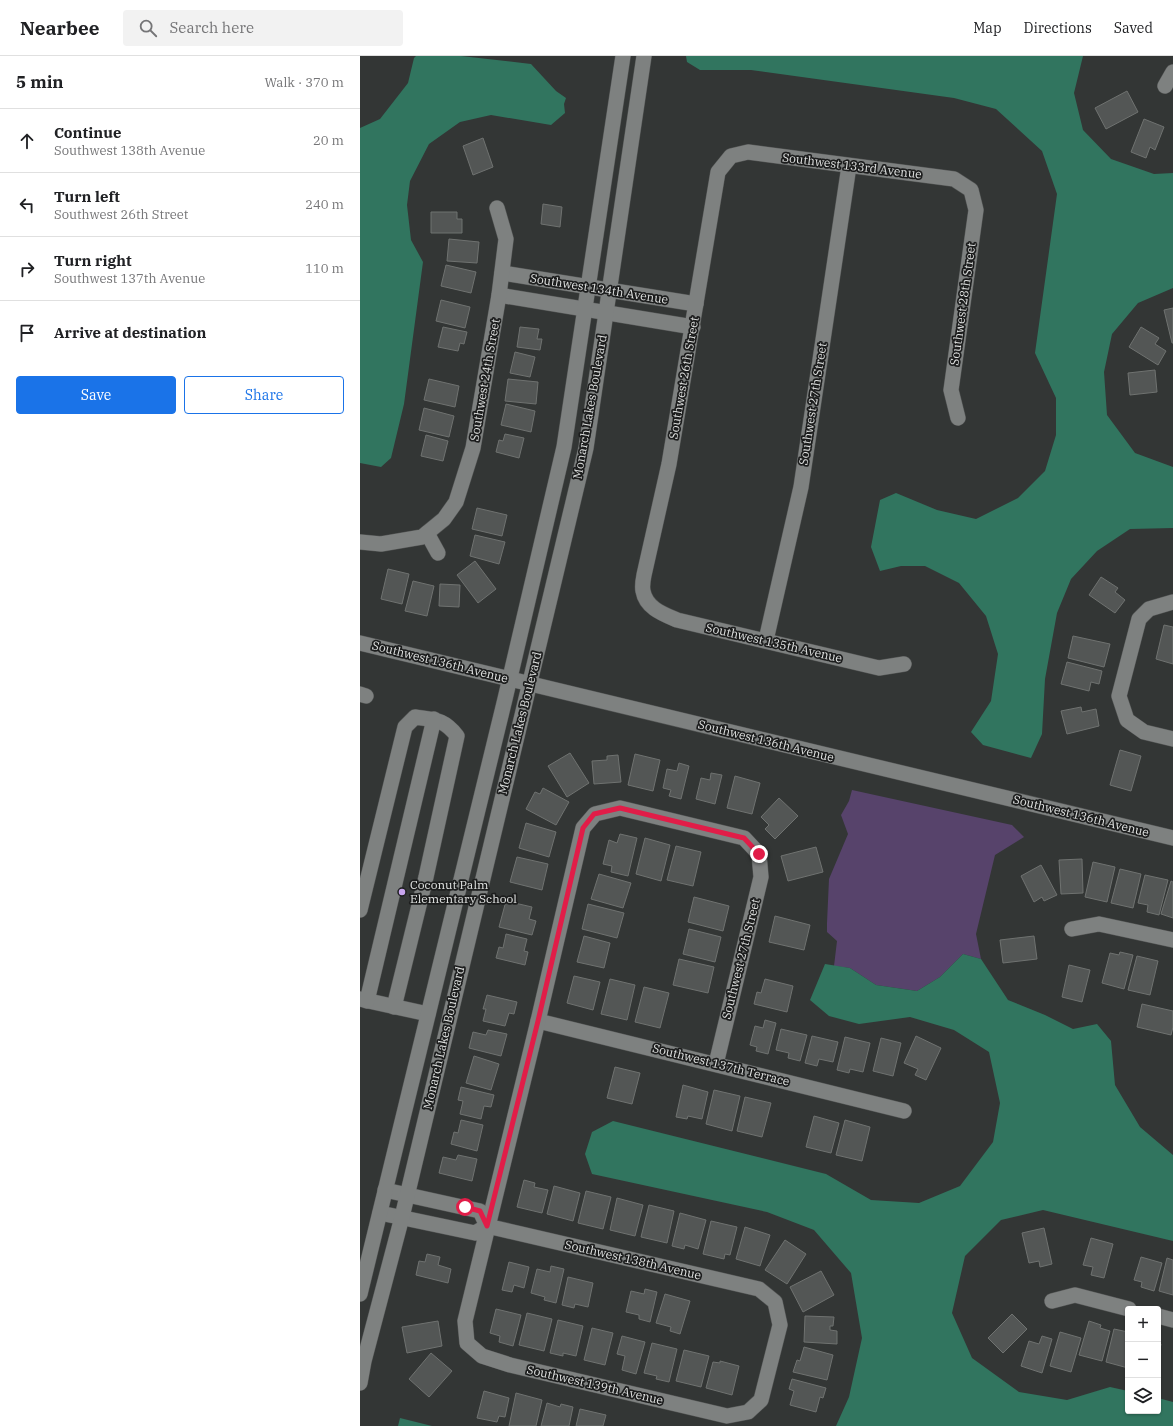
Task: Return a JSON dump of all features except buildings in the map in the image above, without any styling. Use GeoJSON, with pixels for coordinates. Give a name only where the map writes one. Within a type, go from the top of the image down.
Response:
{"type":"FeatureCollection","features":[{"type":"Feature","properties":{"kind":"street","name":"Monarch Lakes Boulevard"},"geometry":{"type":"LineString","coordinates":[[360,1294],[564,447],[623,56]]}},
{"type":"Feature","properties":{"kind":"street","name":"Monarch Lakes Boulevard"},"geometry":{"type":"LineString","coordinates":[[360,1383],[366,1353],[402,1217],[586,448],[644,56]]}},
{"type":"Feature","properties":{"kind":"street"},"geometry":{"type":"LineString","coordinates":[[1165,86],[1173,72]]}},
{"type":"Feature","properties":{"kind":"street","name":"Southwest 133rd Avenue"},"geometry":{"type":"LineString","coordinates":[[731,156],[748,152],[954,179],[971,190]]}},
{"type":"Feature","properties":{"kind":"street","name":"Southwest 26th Street"},"geometry":{"type":"LineString","coordinates":[[648,603],[643,591],[644,575],[669,464],[718,172],[731,156]]}},
{"type":"Feature","properties":{"kind":"street","name":"Southwest 27th Street"},"geometry":{"type":"LineString","coordinates":[[766,640],[800,486],[849,166]]}},
{"type":"Feature","properties":{"kind":"street","name":"Southwest 28th Street"},"geometry":{"type":"LineString","coordinates":[[958,418],[951,390],[976,210],[971,190]]}},
{"type":"Feature","properties":{"kind":"street","name":"Southwest 24th Street"},"geometry":{"type":"LineString","coordinates":[[425,535],[444,519],[456,502],[473,448],[499,295],[506,239],[497,208]]}},
{"type":"Feature","properties":{"kind":"street","name":"Southwest 134th Avenue"},"geometry":{"type":"LineString","coordinates":[[502,274],[696,304]]}},
{"type":"Feature","properties":{"kind":"street","name":"Southwest 134th Avenue"},"geometry":{"type":"LineString","coordinates":[[499,295],[693,327]]}},
{"type":"Feature","properties":{"kind":"street"},"geometry":{"type":"LineString","coordinates":[[360,542],[381,544],[425,535],[438,553]]}},
{"type":"Feature","properties":{"kind":"street"},"geometry":{"type":"LineString","coordinates":[[1173,602],[1149,609],[1139,619],[1119,696],[1127,720],[1144,732],[1173,739]]}},
{"type":"Feature","properties":{"kind":"street","name":"Southwest 135th Avenue"},"geometry":{"type":"LineString","coordinates":[[648,603],[658,612],[677,620],[879,668],[904,664]]}},
{"type":"Feature","properties":{"kind":"street","name":"Southwest 136th Avenue"},"geometry":{"type":"LineString","coordinates":[[360,643],[1173,838]]}},
{"type":"Feature","properties":{"kind":"street"},"geometry":{"type":"LineString","coordinates":[[360,910],[405,727],[415,717],[437,720],[451,728],[457,736],[426,877],[394,1007]]}},
{"type":"Feature","properties":{"kind":"street"},"geometry":{"type":"LineString","coordinates":[[428,1014],[363,1000],[434,719]]}},
{"type":"Feature","properties":{"kind":"street","name":"Southwest 27th Street"},"geometry":{"type":"LineString","coordinates":[[538,1021],[583,828],[594,814],[620,808],[744,838],[759,854],[761,877],[716,1064]]}},
{"type":"Feature","properties":{"kind":"street"},"geometry":{"type":"LineString","coordinates":[[1072,929],[1099,924],[1173,940]]}},
{"type":"Feature","properties":{"kind":"street"},"geometry":{"type":"LineString","coordinates":[[380,1213],[475,1233],[487,1226],[538,1021]]}},
{"type":"Feature","properties":{"kind":"street","name":"Southwest 137th Terrace"},"geometry":{"type":"LineString","coordinates":[[538,1021],[904,1111]]}},
{"type":"Feature","properties":{"kind":"street"},"geometry":{"type":"LineString","coordinates":[[385,1190],[480,1211],[487,1226]]}},
{"type":"Feature","properties":{"kind":"street"},"geometry":{"type":"LineString","coordinates":[[459,1230],[465,1207]]}},
{"type":"Feature","properties":{"kind":"street","name":"Southwest 138th Avenue"},"geometry":{"type":"LineString","coordinates":[[487,1226],[759,1289],[775,1302],[780,1325],[761,1400],[748,1412],[727,1416]]}},
{"type":"Feature","properties":{"kind":"street","name":"Southwest 139th Avenue"},"geometry":{"type":"LineString","coordinates":[[487,1226],[464,1321],[467,1343],[482,1356],[510,1365],[727,1416]]}},
{"type":"Feature","properties":{"kind":"street"},"geometry":{"type":"LineString","coordinates":[[1052,1301],[1075,1295],[1125,1308]]}},
{"type":"Feature","properties":{"kind":"street"},"geometry":{"type":"LineString","coordinates":[[1161,1317],[1173,1320]]}},
{"type":"Feature","properties":{"kind":"shaded area"},"geometry":{"type":"Polygon","coordinates":[[[416,56],[461,56],[531,64],[556,91],[566,98],[564,104],[565,113],[551,125],[491,115],[460,122],[429,144],[410,181],[407,205],[411,240],[423,262],[404,404],[391,458],[381,467],[360,463],[360,128],[380,119],[408,83],[414,58],[416,56]]]}},
{"type":"Feature","properties":{"kind":"shaded area"},"geometry":{"type":"Polygon","coordinates":[[[686,56],[1083,56],[1074,93],[1083,130],[1111,159],[1154,174],[1173,173],[1173,288],[1138,303],[1112,334],[1104,372],[1107,415],[1135,453],[1173,467],[1173,528],[1130,529],[1097,551],[1071,579],[1057,613],[1045,679],[1042,734],[1031,758],[983,745],[971,732],[991,701],[998,654],[986,616],[959,583],[925,566],[901,566],[880,571],[871,547],[880,500],[896,493],[937,510],[976,519],[1018,498],[1045,471],[1056,435],[1056,398],[1035,353],[1057,194],[1042,151],[996,109],[954,98],[751,70],[700,70],[687,62],[686,56]]]}},
{"type":"Feature","properties":{"kind":"shaded area"},"geometry":{"type":"Polygon","coordinates":[[[852,790],[1012,825],[1024,837],[995,855],[976,934],[981,959],[963,954],[940,977],[917,991],[876,985],[850,968],[834,966],[837,941],[827,932],[829,879],[848,834],[841,815],[849,801],[852,790]]]}},
{"type":"Feature","properties":{"kind":"shaded area"},"geometry":{"type":"Polygon","coordinates":[[[963,954],[981,959],[1008,1000],[1045,1015],[1073,1029],[1097,1024],[1111,1041],[1115,1085],[1140,1127],[1173,1155],[1173,1241],[1043,1210],[1001,1220],[965,1256],[952,1313],[972,1358],[1019,1392],[1067,1400],[1110,1387],[1125,1390],[1125,1414],[1161,1414],[1161,1399],[1173,1402],[1173,1426],[836,1426],[849,1397],[862,1338],[851,1273],[814,1230],[767,1212],[592,1174],[585,1154],[592,1132],[613,1121],[826,1174],[871,1200],[919,1203],[960,1186],[993,1142],[1000,1103],[989,1052],[954,1030],[910,1017],[859,1024],[829,1016],[810,1000],[825,964],[850,968],[876,985],[917,991],[940,977],[963,954]]]}},
{"type":"Feature","properties":{"kind":"shaded area"},"geometry":{"type":"Polygon","coordinates":[[[400,1418],[432,1426],[398,1426],[400,1418]]]}},
{"type":"Feature","properties":{"kind":"place","name":"Coconut Palm Elementary School"},"geometry":{"type":"Point","coordinates":[402,892]}},
{"type":"Feature","properties":{"kind":"route"},"geometry":{"type":"LineString","coordinates":[[465,1207],[480,1211],[487,1226],[538,1021],[583,828],[594,814],[620,808],[744,838],[759,854]]}}]}
